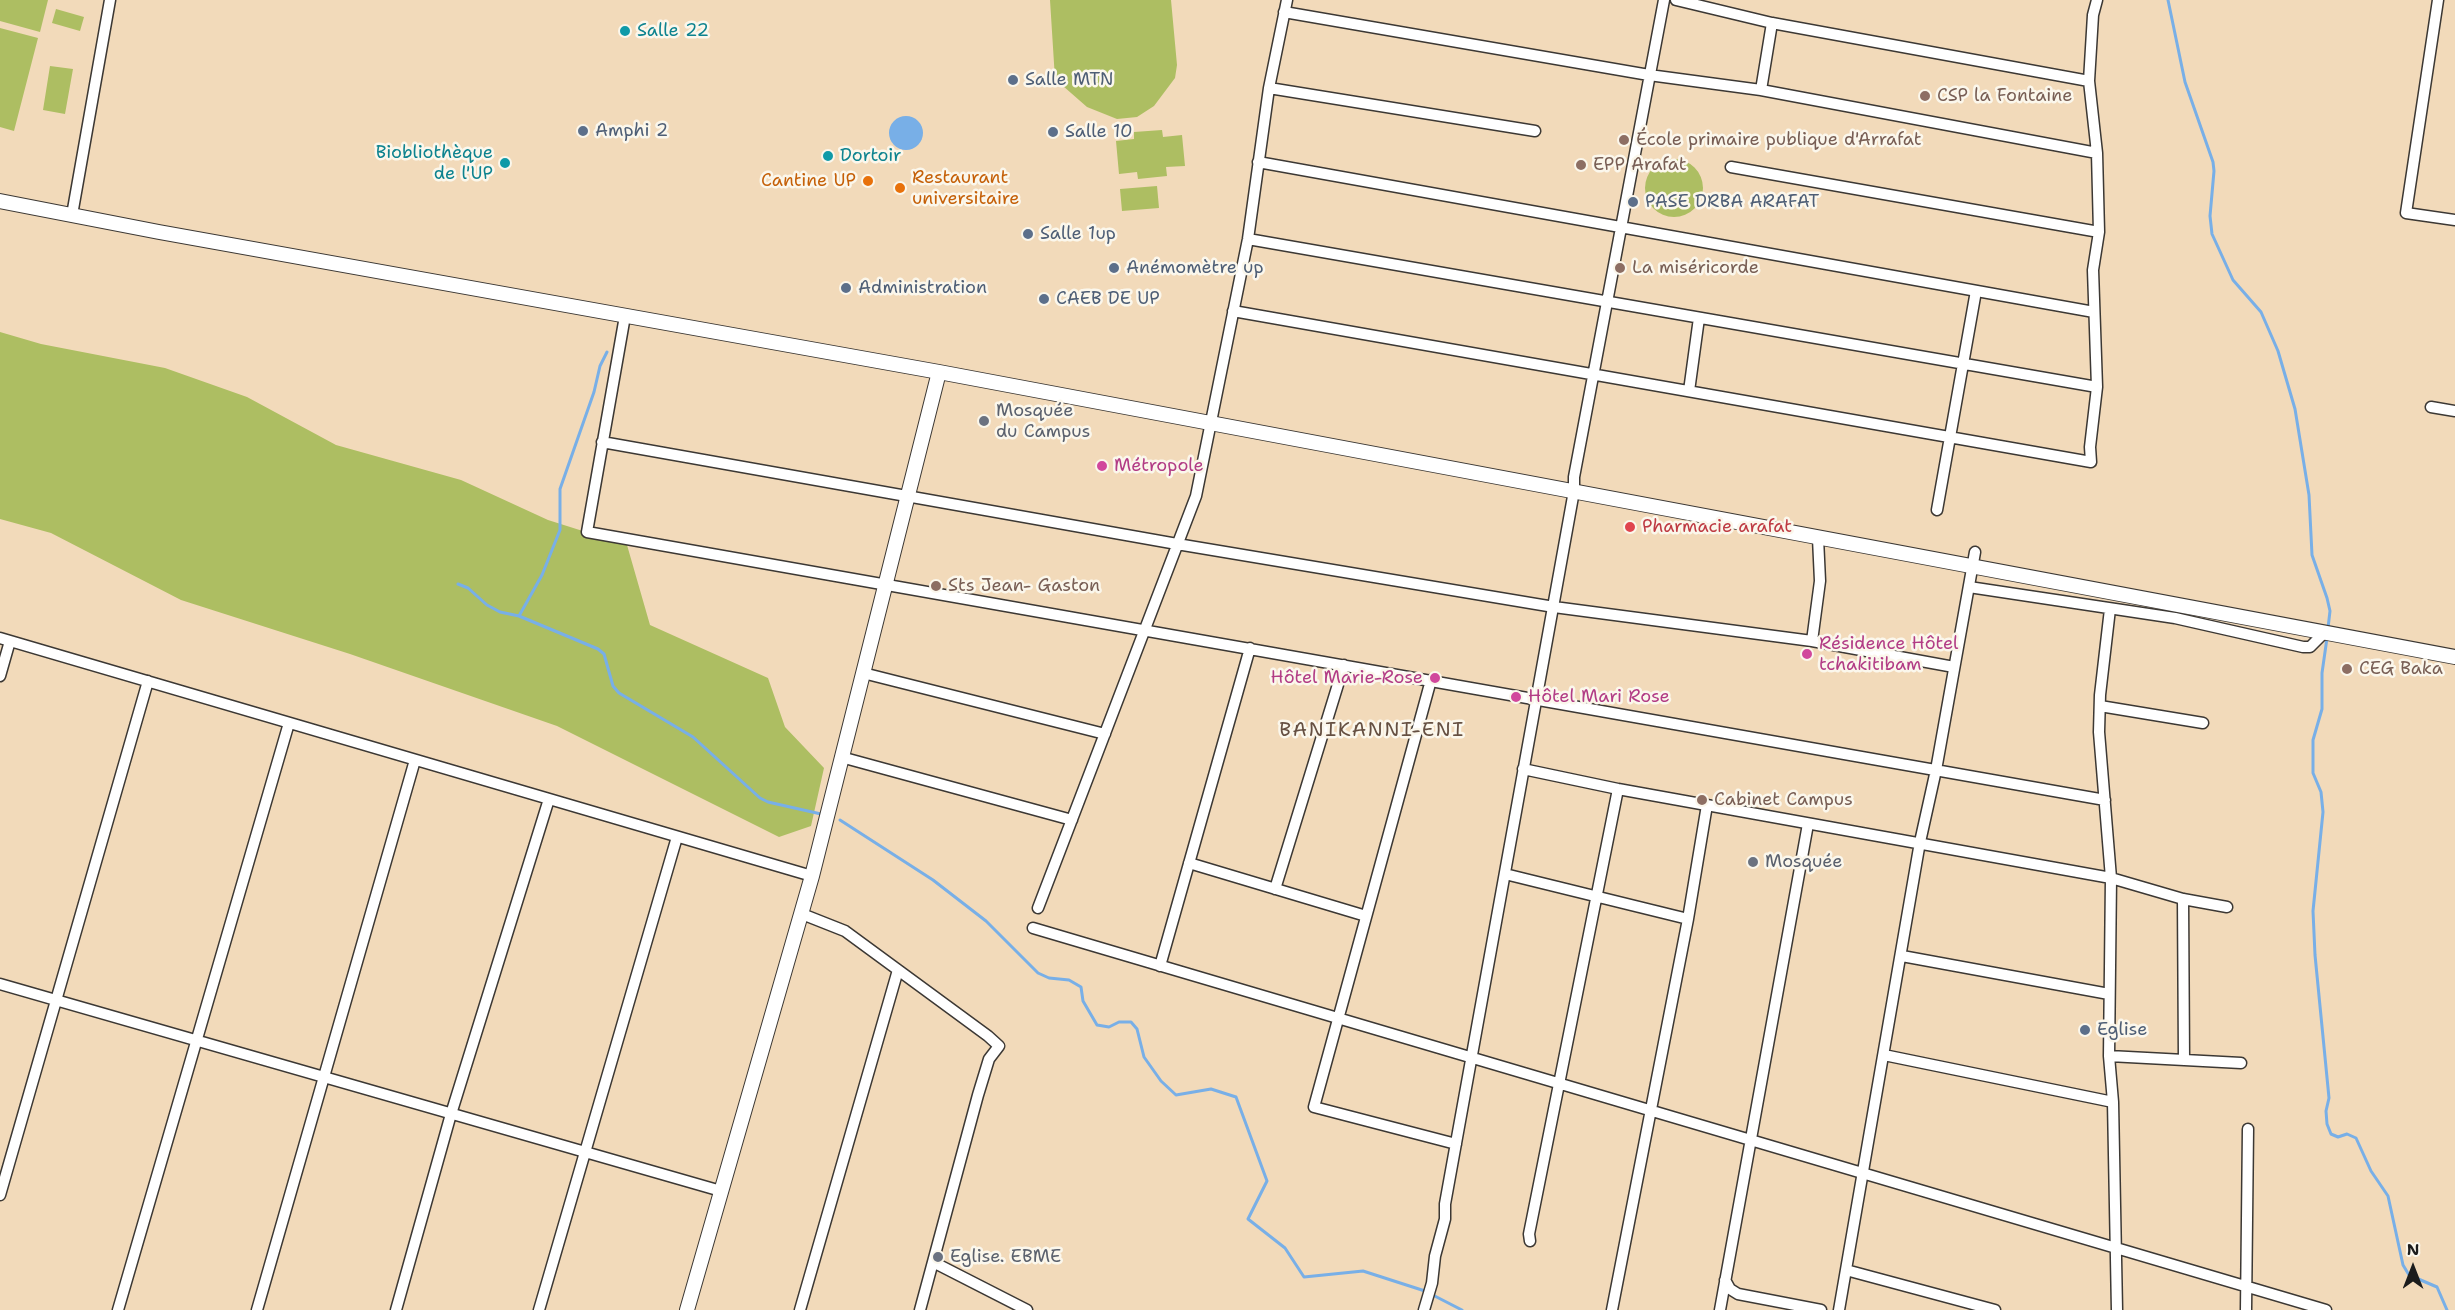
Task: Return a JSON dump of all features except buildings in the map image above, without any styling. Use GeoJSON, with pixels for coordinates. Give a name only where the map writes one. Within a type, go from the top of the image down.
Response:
{"type":"FeatureCollection","features":[{"type":"Feature","properties":{"kind":"street"},"geometry":{"type":"LineString","coordinates":[[72,215],[110,0]]}},
{"type":"Feature","properties":{"kind":"street"},"geometry":{"type":"LineString","coordinates":[[1038,908],[1196,496],[1248,239],[1269,88],[1287,0]]}},
{"type":"Feature","properties":{"kind":"street"},"geometry":{"type":"LineString","coordinates":[[1424,1310],[1445,1219],[1445,1204],[1575,491],[1574,477],[1664,0]]}},
{"type":"Feature","properties":{"kind":"street"},"geometry":{"type":"LineString","coordinates":[[1676,0],[1772,22],[2089,81]]}},
{"type":"Feature","properties":{"kind":"street"},"geometry":{"type":"LineString","coordinates":[[1233,311],[2091,462],[2090,447],[2097,387],[2093,270],[2099,232],[2097,153],[2089,81],[2093,15],[2097,0]]}},
{"type":"Feature","properties":{"kind":"street"},"geometry":{"type":"LineString","coordinates":[[2438,0],[2406,213],[2455,220]]}},
{"type":"Feature","properties":{"kind":"street"},"geometry":{"type":"LineString","coordinates":[[1284,12],[1649,75],[1761,90],[2097,153]]}},
{"type":"Feature","properties":{"kind":"street"},"geometry":{"type":"LineString","coordinates":[[1761,90],[1772,22]]}},
{"type":"Feature","properties":{"kind":"street"},"geometry":{"type":"LineString","coordinates":[[1269,88],[1535,131]]}},
{"type":"Feature","properties":{"kind":"street"},"geometry":{"type":"LineString","coordinates":[[1258,162],[2094,312]]}},
{"type":"Feature","properties":{"kind":"street"},"geometry":{"type":"LineString","coordinates":[[1731,167],[2099,232]]}},
{"type":"Feature","properties":{"kind":"street"},"geometry":{"type":"LineString","coordinates":[[0,201],[939,372],[2455,657]]}},
{"type":"Feature","properties":{"kind":"street"},"geometry":{"type":"LineString","coordinates":[[1248,239],[2097,387]]}},
{"type":"Feature","properties":{"kind":"street"},"geometry":{"type":"LineString","coordinates":[[1936,510],[1976,291]]}},
{"type":"Feature","properties":{"kind":"street"},"geometry":{"type":"LineString","coordinates":[[625,316],[587,532],[2105,800]]}},
{"type":"Feature","properties":{"kind":"street"},"geometry":{"type":"LineString","coordinates":[[1689,391],[1700,318]]}},
{"type":"Feature","properties":{"kind":"street"},"geometry":{"type":"LineString","coordinates":[[687,1310],[812,876],[939,372]]}},
{"type":"Feature","properties":{"kind":"street"},"geometry":{"type":"LineString","coordinates":[[2431,407],[2455,411]]}},
{"type":"Feature","properties":{"kind":"street"},"geometry":{"type":"LineString","coordinates":[[602,442],[1177,544],[1554,607],[1812,641],[1954,667]]}},
{"type":"Feature","properties":{"kind":"street"},"geometry":{"type":"LineString","coordinates":[[1812,641],[1820,581],[1818,538]]}},
{"type":"Feature","properties":{"kind":"street"},"geometry":{"type":"LineString","coordinates":[[1839,1310],[1920,842],[1936,770],[1975,552]]}},
{"type":"Feature","properties":{"kind":"street"},"geometry":{"type":"LineString","coordinates":[[1969,587],[2193,621],[2303,647],[2310,647],[2324,633]]}},
{"type":"Feature","properties":{"kind":"street"},"geometry":{"type":"LineString","coordinates":[[2110,609],[2099,732],[2111,878],[2109,1056],[2113,1102],[2117,1310]]}},
{"type":"Feature","properties":{"kind":"street"},"geometry":{"type":"LineString","coordinates":[[0,676],[5,639],[812,876]]}},
{"type":"Feature","properties":{"kind":"street"},"geometry":{"type":"LineString","coordinates":[[1160,966],[1250,648]]}},
{"type":"Feature","properties":{"kind":"street"},"geometry":{"type":"LineString","coordinates":[[1275,889],[1344,665]]}},
{"type":"Feature","properties":{"kind":"street"},"geometry":{"type":"LineString","coordinates":[[863,673],[1105,734]]}},
{"type":"Feature","properties":{"kind":"street"},"geometry":{"type":"LineString","coordinates":[[1431,680],[1314,1107],[1456,1144]]}},
{"type":"Feature","properties":{"kind":"street"},"geometry":{"type":"LineString","coordinates":[[0,1195],[148,681]]}},
{"type":"Feature","properties":{"kind":"street"},"geometry":{"type":"LineString","coordinates":[[2100,706],[2203,723]]}},
{"type":"Feature","properties":{"kind":"street"},"geometry":{"type":"LineString","coordinates":[[118,1310],[289,723]]}},
{"type":"Feature","properties":{"kind":"street"},"geometry":{"type":"LineString","coordinates":[[841,757],[1072,820]]}},
{"type":"Feature","properties":{"kind":"street"},"geometry":{"type":"LineString","coordinates":[[257,1310],[415,760]]}},
{"type":"Feature","properties":{"kind":"street"},"geometry":{"type":"LineString","coordinates":[[1523,769],[1618,789],[2111,878],[2183,899],[2227,907]]}},
{"type":"Feature","properties":{"kind":"street"},"geometry":{"type":"LineString","coordinates":[[1530,1241],[1529,1234],[1618,789]]}},
{"type":"Feature","properties":{"kind":"street"},"geometry":{"type":"LineString","coordinates":[[396,1310],[451,1114],[549,799]]}},
{"type":"Feature","properties":{"kind":"street"},"geometry":{"type":"LineString","coordinates":[[1612,1310],[1688,919],[1707,805]]}},
{"type":"Feature","properties":{"kind":"street"},"geometry":{"type":"LineString","coordinates":[[1720,1310],[1808,824]]}},
{"type":"Feature","properties":{"kind":"street"},"geometry":{"type":"LineString","coordinates":[[539,1310],[676,837]]}},
{"type":"Feature","properties":{"kind":"street"},"geometry":{"type":"LineString","coordinates":[[1189,864],[1366,916]]}},
{"type":"Feature","properties":{"kind":"street"},"geometry":{"type":"LineString","coordinates":[[1505,874],[1688,919]]}},
{"type":"Feature","properties":{"kind":"street"},"geometry":{"type":"LineString","coordinates":[[2183,899],[2184,1060]]}},
{"type":"Feature","properties":{"kind":"street"},"geometry":{"type":"LineString","coordinates":[[801,914],[845,931],[999,1046],[989,1059],[920,1310]]}},
{"type":"Feature","properties":{"kind":"street"},"geometry":{"type":"LineString","coordinates":[[1033,928],[2326,1310]]}},
{"type":"Feature","properties":{"kind":"street"},"geometry":{"type":"LineString","coordinates":[[1902,956],[2109,994]]}},
{"type":"Feature","properties":{"kind":"street"},"geometry":{"type":"LineString","coordinates":[[800,1310],[898,970]]}},
{"type":"Feature","properties":{"kind":"street"},"geometry":{"type":"LineString","coordinates":[[0,984],[721,1191]]}},
{"type":"Feature","properties":{"kind":"street"},"geometry":{"type":"LineString","coordinates":[[1884,1055],[2113,1102]]}},
{"type":"Feature","properties":{"kind":"street"},"geometry":{"type":"LineString","coordinates":[[2109,1056],[2241,1063]]}},
{"type":"Feature","properties":{"kind":"street"},"geometry":{"type":"LineString","coordinates":[[2246,1310],[2248,1130]]}},
{"type":"Feature","properties":{"kind":"street"},"geometry":{"type":"LineString","coordinates":[[933,1263],[1027,1310]]}},
{"type":"Feature","properties":{"kind":"street"},"geometry":{"type":"LineString","coordinates":[[1846,1270],[1995,1310]]}},
{"type":"Feature","properties":{"kind":"street"},"geometry":{"type":"LineString","coordinates":[[1725,1280],[1730,1289],[1738,1294],[1821,1310]]}},
{"type":"Feature","properties":{"kind":"green space"},"geometry":{"type":"Polygon","coordinates":[[[0,0],[48,0],[40,32],[0,21],[0,0]]]}},
{"type":"Feature","properties":{"kind":"green space"},"geometry":{"type":"Polygon","coordinates":[[[1050,0],[1171,0],[1177,65],[1175,78],[1154,106],[1137,117],[1117,119],[1087,107],[1055,79],[1050,0]]]}},
{"type":"Feature","properties":{"kind":"green space"},"geometry":{"type":"Polygon","coordinates":[[[56,9],[84,17],[80,31],[52,23],[56,9]]]}},
{"type":"Feature","properties":{"kind":"green space"},"geometry":{"type":"Polygon","coordinates":[[[0,28],[38,38],[14,131],[0,127],[0,28]]]}},
{"type":"Feature","properties":{"kind":"green space"},"geometry":{"type":"Polygon","coordinates":[[[50,66],[73,69],[65,114],[43,110],[50,66]]]}},
{"type":"Feature","properties":{"kind":"green space"},"geometry":{"type":"Polygon","coordinates":[[[1162,130],[1163,137],[1182,135],[1185,166],[1166,167],[1167,176],[1138,179],[1137,172],[1119,174],[1116,141],[1134,139],[1134,132],[1162,130]]]}},
{"type":"Feature","properties":{"kind":"green space"},"geometry":{"type":"Polygon","coordinates":[[[1674,159],[1685,161],[1698,172],[1703,188],[1701,199],[1690,212],[1674,217],[1663,215],[1650,204],[1645,188],[1647,177],[1658,164],[1674,159]]]}},
{"type":"Feature","properties":{"kind":"green space"},"geometry":{"type":"Polygon","coordinates":[[[1157,186],[1159,208],[1122,211],[1120,189],[1157,186]]]}},
{"type":"Feature","properties":{"kind":"green space"},"geometry":{"type":"Polygon","coordinates":[[[0,332],[41,344],[165,368],[247,397],[336,445],[461,480],[548,520],[627,545],[650,625],[768,678],[785,727],[824,768],[811,826],[779,837],[557,726],[350,654],[181,600],[51,533],[0,519],[0,332]]]}},
{"type":"Feature","properties":{"kind":"water"},"geometry":{"type":"Polygon","coordinates":[[[906,116],[918,121],[923,133],[918,145],[906,150],[894,145],[889,133],[894,121],[906,116]]]}},
{"type":"Feature","properties":{"kind":"waterway"},"geometry":{"type":"LineString","coordinates":[[2168,0],[2185,82],[2213,162],[2210,216],[2212,234],[2233,280],[2261,312],[2278,351],[2295,409],[2309,495],[2312,555],[2330,611],[2328,628]]}},
{"type":"Feature","properties":{"kind":"waterway"},"geometry":{"type":"LineString","coordinates":[[519,616],[542,575],[560,530],[560,489],[594,392],[600,366],[607,352]]}},
{"type":"Feature","properties":{"kind":"waterway"},"geometry":{"type":"LineString","coordinates":[[458,584],[468,588],[487,605],[500,612],[519,616],[598,649],[604,654],[613,686],[619,693],[693,737],[760,798],[768,802],[821,814]]}},
{"type":"Feature","properties":{"kind":"waterway"},"geometry":{"type":"LineString","coordinates":[[2327,638],[2322,673],[2322,709],[2313,740],[2313,773],[2321,792],[2323,812],[2313,911],[2329,1098],[2326,1111],[2327,1124],[2331,1134],[2338,1137],[2347,1134],[2356,1138],[2371,1171],[2388,1196],[2403,1265],[2409,1275],[2437,1287],[2447,1310]]}},
{"type":"Feature","properties":{"kind":"waterway"},"geometry":{"type":"LineString","coordinates":[[840,820],[933,880],[986,921],[1038,973],[1049,978],[1069,980],[1081,987],[1083,1001],[1097,1025],[1109,1027],[1119,1022],[1131,1022],[1137,1029],[1144,1057],[1161,1081],[1176,1095],[1211,1089],[1236,1097],[1267,1181],[1248,1219],[1285,1248],[1304,1277],[1363,1271],[1425,1291],[1462,1310]]}},
{"type":"Feature","properties":{"kind":"place","name":"Salle 22"},"geometry":{"type":"Point","coordinates":[625,31]}},
{"type":"Feature","properties":{"kind":"place","name":"Salle MTN"},"geometry":{"type":"Point","coordinates":[1013,80]}},
{"type":"Feature","properties":{"kind":"place","name":"CSP la Fontaine"},"geometry":{"type":"Point","coordinates":[1925,96]}},
{"type":"Feature","properties":{"kind":"place","name":"Amphi 2"},"geometry":{"type":"Point","coordinates":[583,131]}},
{"type":"Feature","properties":{"kind":"place","name":"Salle 10"},"geometry":{"type":"Point","coordinates":[1053,132]}},
{"type":"Feature","properties":{"kind":"place","name":"École primaire publique d'Arrafat"},"geometry":{"type":"Point","coordinates":[1624,140]}},
{"type":"Feature","properties":{"kind":"place","name":"Dortoir"},"geometry":{"type":"Point","coordinates":[828,156]}},
{"type":"Feature","properties":{"kind":"place","name":"Biobliothèque de l'UP"},"geometry":{"type":"Point","coordinates":[505,163]}},
{"type":"Feature","properties":{"kind":"place","name":"EPP Arafat"},"geometry":{"type":"Point","coordinates":[1581,165]}},
{"type":"Feature","properties":{"kind":"place","name":"Cantine UP"},"geometry":{"type":"Point","coordinates":[868,181]}},
{"type":"Feature","properties":{"kind":"place","name":"Restaurant universitaire"},"geometry":{"type":"Point","coordinates":[900,188]}},
{"type":"Feature","properties":{"kind":"place","name":"PASE DRBA ARAFAT"},"geometry":{"type":"Point","coordinates":[1633,202]}},
{"type":"Feature","properties":{"kind":"place","name":"Salle 1up"},"geometry":{"type":"Point","coordinates":[1028,234]}},
{"type":"Feature","properties":{"kind":"place","name":"Anémomètre up"},"geometry":{"type":"Point","coordinates":[1114,268]}},
{"type":"Feature","properties":{"kind":"place","name":"La miséricorde"},"geometry":{"type":"Point","coordinates":[1620,268]}},
{"type":"Feature","properties":{"kind":"place","name":"Administration"},"geometry":{"type":"Point","coordinates":[846,288]}},
{"type":"Feature","properties":{"kind":"place","name":"CAEB DE UP"},"geometry":{"type":"Point","coordinates":[1044,299]}},
{"type":"Feature","properties":{"kind":"place","name":"Mosquée du Campus"},"geometry":{"type":"Point","coordinates":[984,421]}},
{"type":"Feature","properties":{"kind":"place","name":"Métropole"},"geometry":{"type":"Point","coordinates":[1102,466]}},
{"type":"Feature","properties":{"kind":"place","name":"Pharmacie arafat"},"geometry":{"type":"Point","coordinates":[1630,527]}},
{"type":"Feature","properties":{"kind":"place","name":"Sts Jean- Gaston"},"geometry":{"type":"Point","coordinates":[936,586]}},
{"type":"Feature","properties":{"kind":"place","name":"Résidence Hôtel tchakitibam"},"geometry":{"type":"Point","coordinates":[1807,654]}},
{"type":"Feature","properties":{"kind":"place","name":"CEG Baka"},"geometry":{"type":"Point","coordinates":[2347,669]}},
{"type":"Feature","properties":{"kind":"place","name":"Hôtel Marie-Rose"},"geometry":{"type":"Point","coordinates":[1435,678]}},
{"type":"Feature","properties":{"kind":"place","name":"Hôtel Mari Rose"},"geometry":{"type":"Point","coordinates":[1516,697]}},
{"type":"Feature","properties":{"kind":"place","name":"Cabinet Campus"},"geometry":{"type":"Point","coordinates":[1702,800]}},
{"type":"Feature","properties":{"kind":"place","name":"Mosquée"},"geometry":{"type":"Point","coordinates":[1753,862]}},
{"type":"Feature","properties":{"kind":"place","name":"Eglise"},"geometry":{"type":"Point","coordinates":[2085,1030]}},
{"type":"Feature","properties":{"kind":"place","name":"Eglise. EBME"},"geometry":{"type":"Point","coordinates":[938,1257]}},
{"type":"Feature","properties":{"kind":"district","name":"BANIKANNI-ENI"},"geometry":{"type":"Point","coordinates":[1372,731]}}]}
